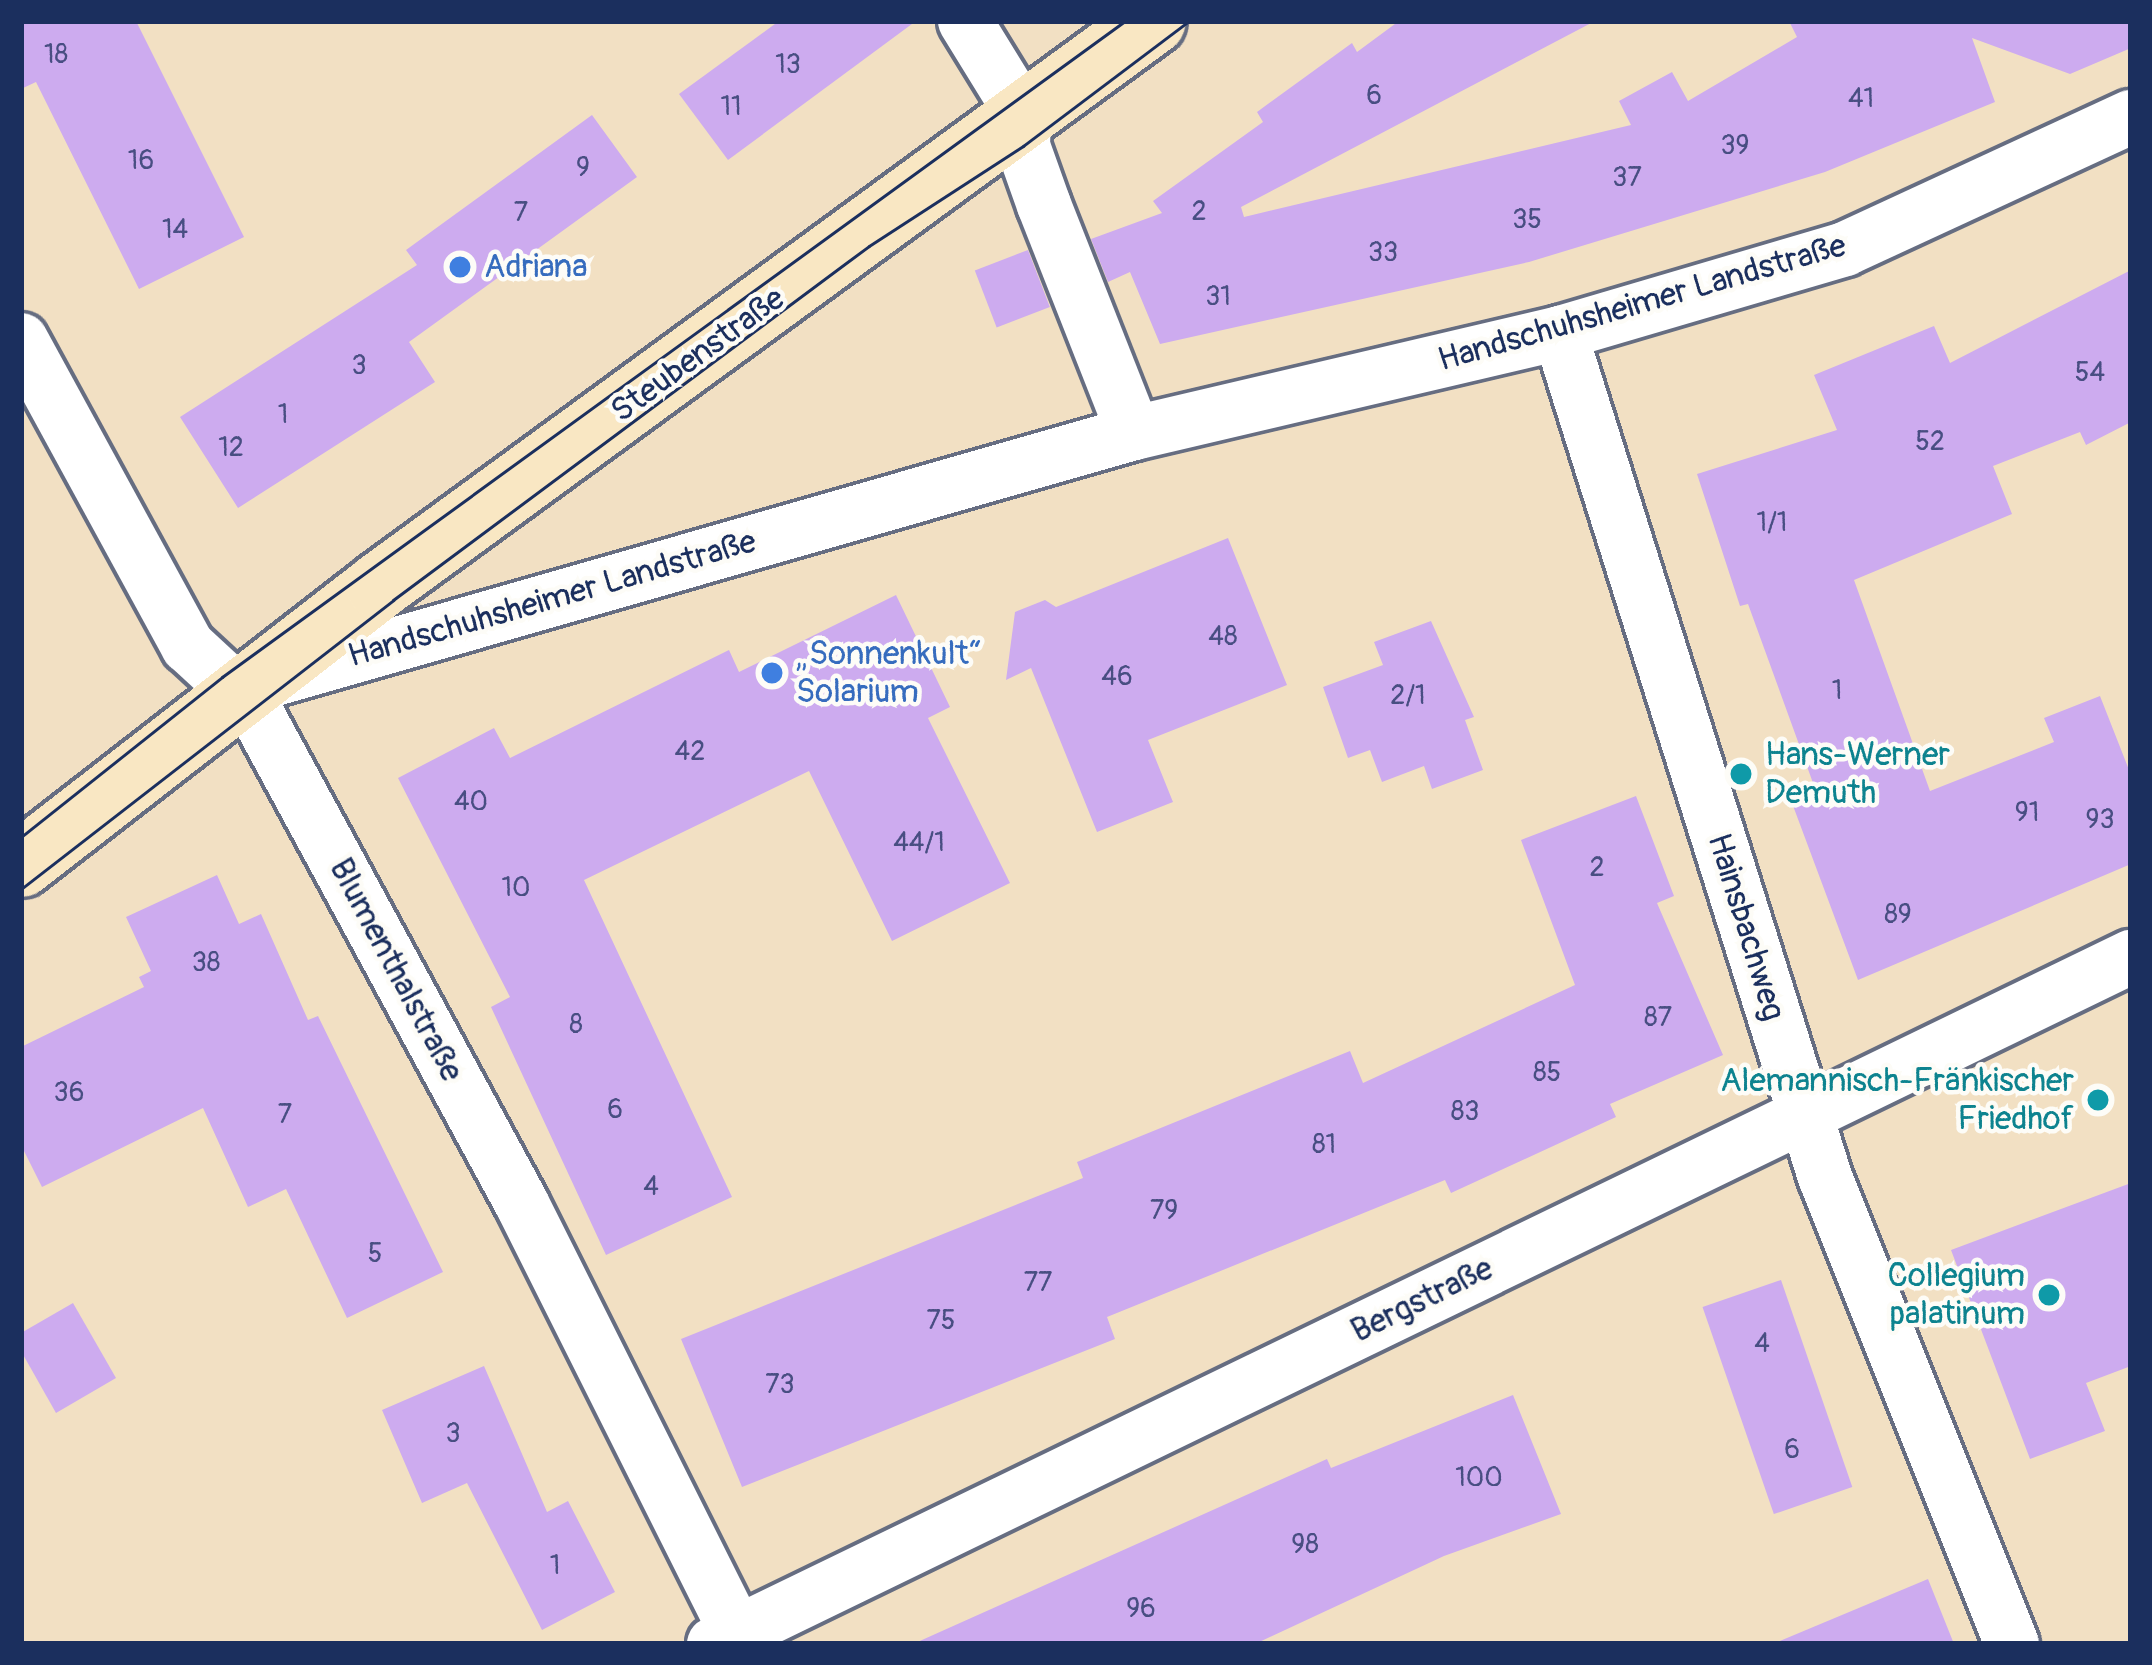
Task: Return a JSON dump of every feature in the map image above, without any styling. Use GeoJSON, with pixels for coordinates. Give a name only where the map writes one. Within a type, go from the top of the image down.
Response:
{"type":"FeatureCollection","features":[{"type":"Feature","properties":{"kind":"main road","name":"Steubenstraße"},"geometry":{"type":"LineString","coordinates":[[242,688],[1153,21]]}},
{"type":"Feature","properties":{"kind":"main road","name":"Handschuhsheimer Landstraße"},"geometry":{"type":"LineString","coordinates":[[21,864],[242,688]]}},
{"type":"Feature","properties":{"kind":"street"},"geometry":{"type":"LineString","coordinates":[[965,21],[1024,116],[1023,146],[1043,205],[1134,433]]}},
{"type":"Feature","properties":{"kind":"street","name":"Handschuhsheimer Landstraße"},"geometry":{"type":"LineString","coordinates":[[242,688],[1134,433],[1560,333],[1845,249],[2131,117]]}},
{"type":"Feature","properties":{"kind":"street","name":"Hainsbachweg"},"geometry":{"type":"LineString","coordinates":[[1560,333],[1805,1117],[2012,1644]]}},
{"type":"Feature","properties":{"kind":"street","name":"Blumenthalstraße"},"geometry":{"type":"LineString","coordinates":[[21,340],[188,646],[242,688],[522,1204],[724,1636]]}},
{"type":"Feature","properties":{"kind":"street","name":"Bergstraße"},"geometry":{"type":"LineString","coordinates":[[724,1636],[2131,957]]}},
{"type":"Feature","properties":{"kind":"building"},"geometry":{"type":"Polygon","coordinates":[[[21,21],[136,21],[244,237],[139,289],[36,82],[21,89],[21,21]]]}},
{"type":"Feature","properties":{"kind":"building"},"geometry":{"type":"Polygon","coordinates":[[[779,21],[916,21],[728,160],[679,94],[779,21]]]}},
{"type":"Feature","properties":{"kind":"building"},"geometry":{"type":"Polygon","coordinates":[[[1399,21],[1595,21],[1241,207],[1244,217],[1631,125],[1619,101],[1672,72],[1688,101],[1797,37],[1789,21],[2131,21],[2131,48],[2070,74],[1972,38],[1995,102],[1825,172],[1529,262],[1160,344],[1130,272],[1108,282],[1091,239],[1162,213],[1153,201],[1263,122],[1257,112],[1352,43],[1357,52],[1399,21]]]}},
{"type":"Feature","properties":{"kind":"building"},"geometry":{"type":"Polygon","coordinates":[[[592,115],[637,177],[409,342],[435,382],[238,508],[180,417],[417,265],[406,250],[592,115]]]}},
{"type":"Feature","properties":{"kind":"building"},"geometry":{"type":"Polygon","coordinates":[[[1028,250],[1050,307],[997,327],[975,270],[1028,250]]]}},
{"type":"Feature","properties":{"kind":"building"},"geometry":{"type":"Polygon","coordinates":[[[2131,270],[2131,422],[2086,445],[2080,432],[1993,466],[2012,514],[1854,580],[1930,791],[2054,742],[2044,718],[2100,696],[2131,775],[2131,864],[1858,980],[1792,803],[1817,794],[1748,604],[1740,606],[1697,474],[1837,430],[1814,375],[1934,326],[1950,363],[2131,270]]]}},
{"type":"Feature","properties":{"kind":"building"},"geometry":{"type":"Polygon","coordinates":[[[1228,538],[1287,685],[1148,740],[1173,802],[1097,832],[1031,668],[1006,680],[1015,612],[1045,600],[1056,607],[1228,538]]]}},
{"type":"Feature","properties":{"kind":"building"},"geometry":{"type":"Polygon","coordinates":[[[896,595],[950,707],[928,718],[1010,883],[892,941],[809,771],[584,880],[732,1197],[606,1255],[491,1007],[510,997],[398,778],[494,728],[510,758],[729,650],[739,672],[896,595]]]}},
{"type":"Feature","properties":{"kind":"building"},"geometry":{"type":"Polygon","coordinates":[[[1431,621],[1474,717],[1465,720],[1483,770],[1432,789],[1424,766],[1382,782],[1370,750],[1348,758],[1323,687],[1383,665],[1374,642],[1431,621]]]}},
{"type":"Feature","properties":{"kind":"building"},"geometry":{"type":"Polygon","coordinates":[[[1636,796],[1674,896],[1657,903],[1723,1055],[1610,1104],[1616,1117],[1451,1193],[1445,1180],[1107,1317],[1115,1339],[742,1487],[681,1339],[1083,1178],[1077,1162],[1350,1051],[1363,1083],[1575,985],[1521,840],[1636,796]]]}},
{"type":"Feature","properties":{"kind":"building"},"geometry":{"type":"Polygon","coordinates":[[[217,875],[239,924],[261,914],[308,1020],[318,1016],[443,1272],[347,1318],[286,1189],[248,1207],[203,1108],[42,1187],[21,1145],[21,1047],[144,987],[139,977],[151,971],[126,917],[217,875]]]}},
{"type":"Feature","properties":{"kind":"building","name":"Collegium palatinum"},"geometry":{"type":"Polygon","coordinates":[[[2131,1183],[2131,1366],[2086,1383],[2105,1431],[2030,1459],[1951,1250],[2131,1183]]]}},
{"type":"Feature","properties":{"kind":"building"},"geometry":{"type":"Polygon","coordinates":[[[1781,1280],[1852,1487],[1774,1514],[1703,1307],[1781,1280]]]}},
{"type":"Feature","properties":{"kind":"building"},"geometry":{"type":"Polygon","coordinates":[[[73,1303],[116,1378],[56,1413],[21,1351],[21,1333],[73,1303]]]}},
{"type":"Feature","properties":{"kind":"building"},"geometry":{"type":"Polygon","coordinates":[[[484,1366],[547,1512],[568,1501],[615,1592],[542,1630],[467,1483],[422,1503],[382,1410],[484,1366]]]}},
{"type":"Feature","properties":{"kind":"building"},"geometry":{"type":"Polygon","coordinates":[[[1513,1395],[1561,1514],[1444,1556],[1255,1644],[913,1644],[1327,1459],[1331,1468],[1513,1395]]]}},
{"type":"Feature","properties":{"kind":"building"},"geometry":{"type":"Polygon","coordinates":[[[1928,1579],[1954,1644],[1775,1644],[1775,1643],[1928,1579]]]}},
{"type":"Feature","properties":{"kind":"tram line"},"geometry":{"type":"LineString","coordinates":[[21,837],[222,677],[1125,21]]}},
{"type":"Feature","properties":{"kind":"tram line"},"geometry":{"type":"LineString","coordinates":[[21,889],[393,600],[869,246],[1023,146],[1189,21]]}},
{"type":"Feature","properties":{"kind":"place","name":"Adriana"},"geometry":{"type":"Point","coordinates":[460,267]}},
{"type":"Feature","properties":{"kind":"place","name":"„Sonnenkult“ Solarium"},"geometry":{"type":"Point","coordinates":[772,673]}},
{"type":"Feature","properties":{"kind":"place","name":"Hans-Werner Demuth"},"geometry":{"type":"Point","coordinates":[1741,774]}},
{"type":"Feature","properties":{"kind":"place","name":"Alemannisch-Fränkischer Friedhof"},"geometry":{"type":"Point","coordinates":[2098,1100]}},
{"type":"Feature","properties":{"kind":"place","name":"Collegium palatinum"},"geometry":{"type":"Point","coordinates":[2049,1295]}}]}
